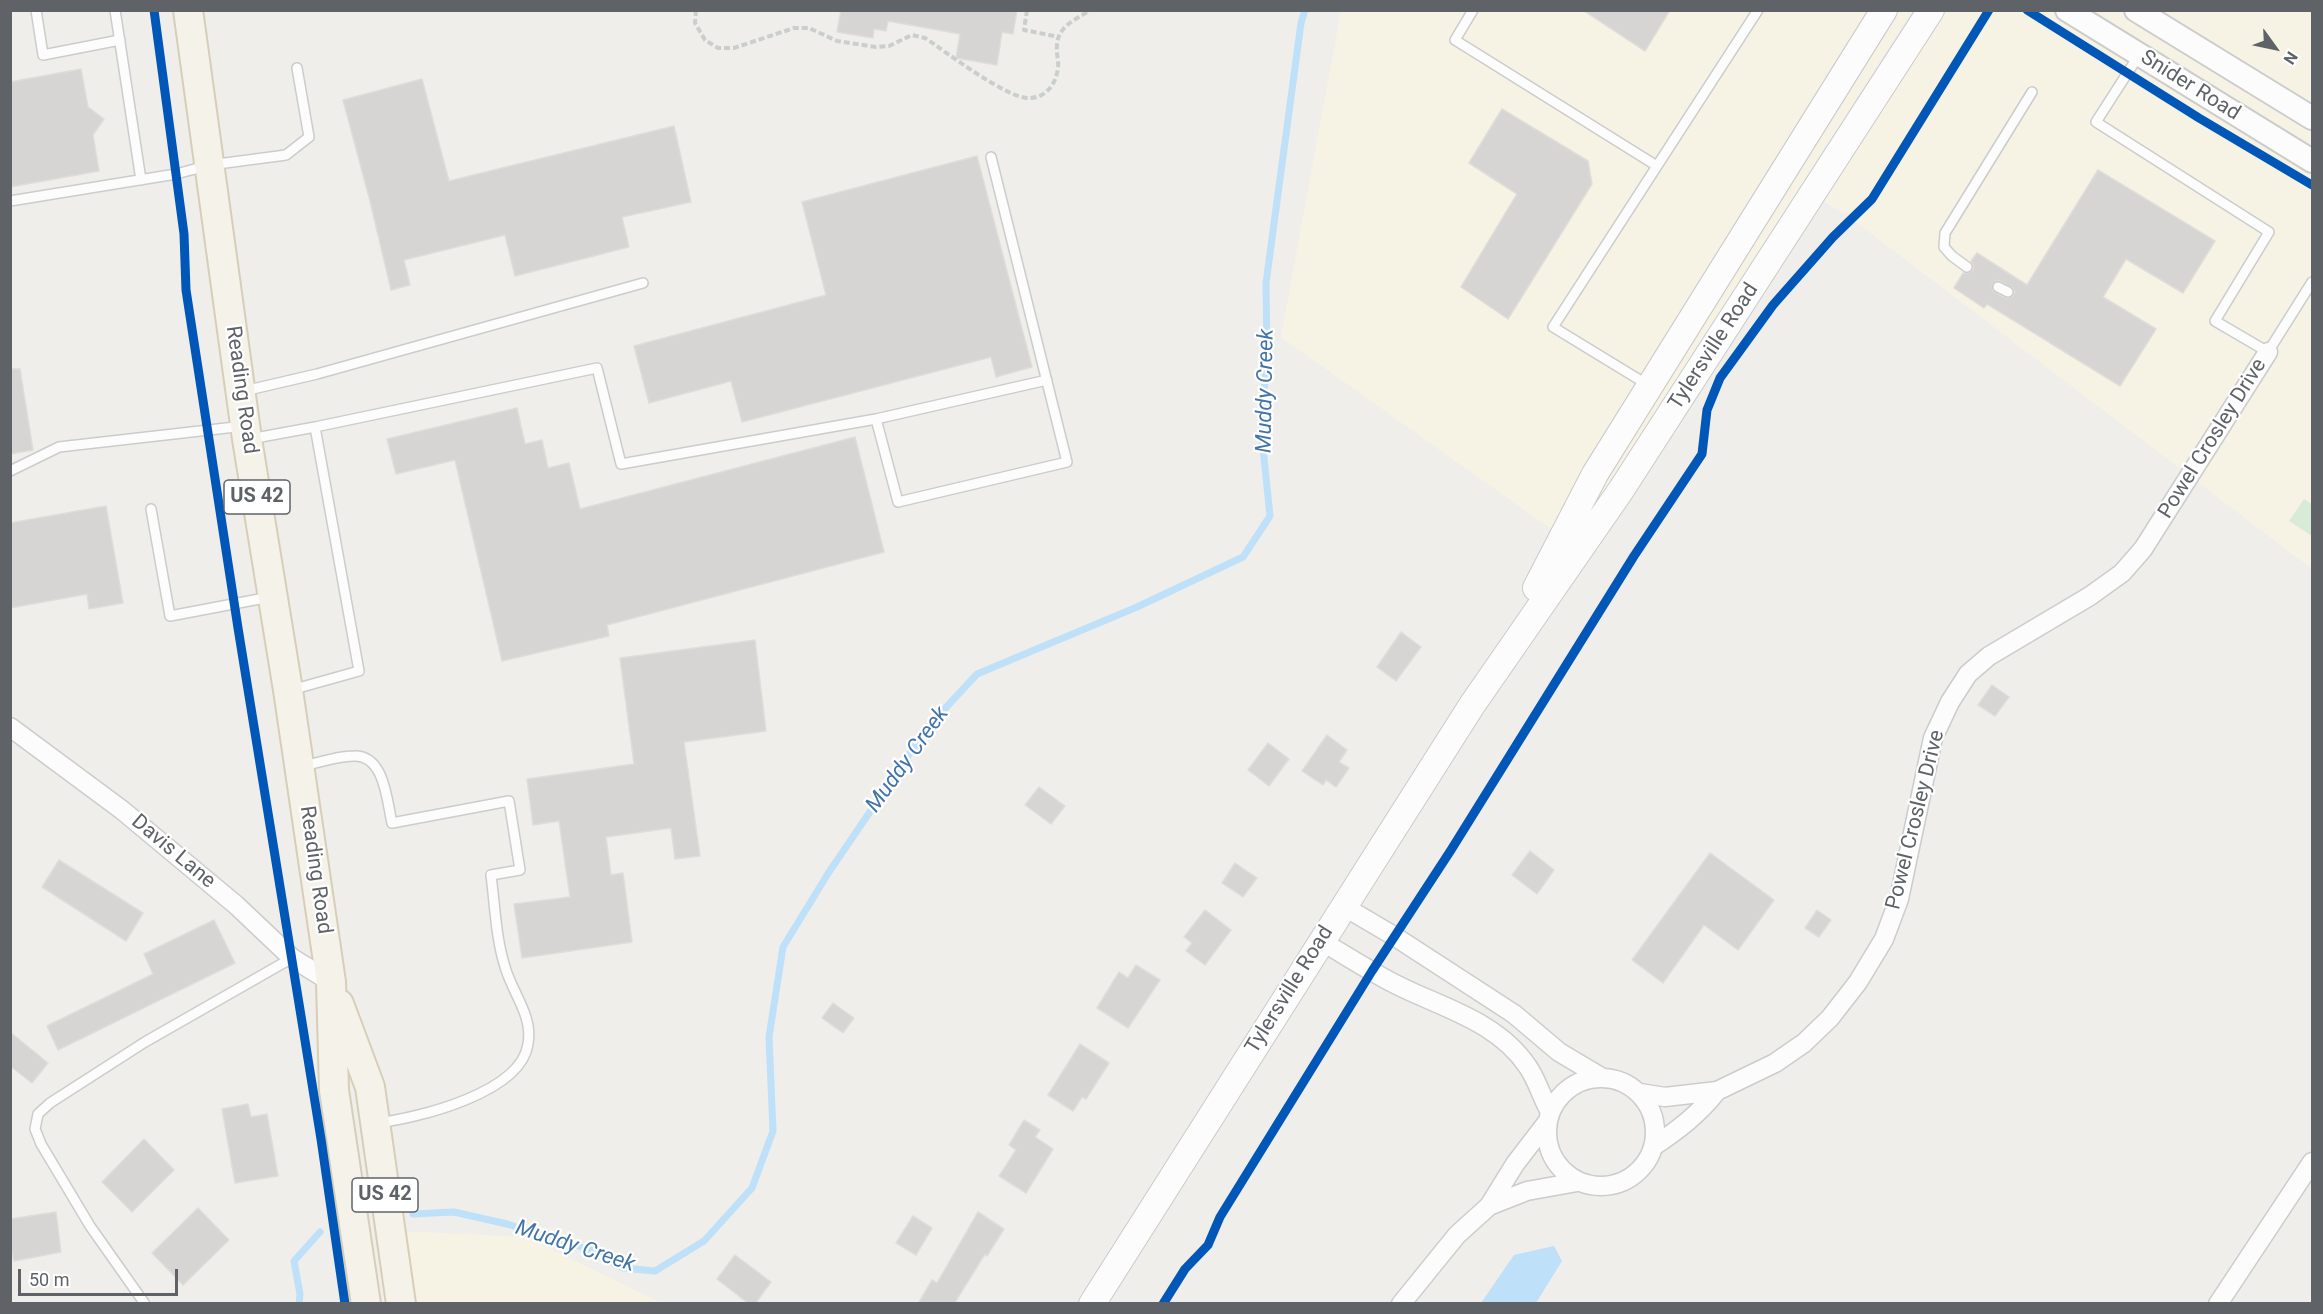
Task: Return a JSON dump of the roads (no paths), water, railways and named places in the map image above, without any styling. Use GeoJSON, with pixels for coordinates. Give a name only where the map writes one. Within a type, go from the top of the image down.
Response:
{"type":"FeatureCollection","features":[{"type":"Feature","properties":{"kind":"main road","name":"Reading Road"},"geometry":{"type":"LineString","coordinates":[[188,10],[247,433],[331,982],[334,1090],[366,1304]]}},
{"type":"Feature","properties":{"kind":"main road","name":"Tylersville Road"},"geometry":{"type":"LineString","coordinates":[[1489,678],[1595,474],[1884,10]]}},
{"type":"Feature","properties":{"kind":"main road","name":"Tylersville Road"},"geometry":{"type":"LineString","coordinates":[[1092,1304],[1489,678],[1621,490],[1931,10]]}},
{"type":"Feature","properties":{"kind":"main road","name":"Reading Road"},"geometry":{"type":"LineString","coordinates":[[331,982],[369,1087],[401,1304]]}},
{"type":"Feature","properties":{"kind":"street","name":"Snider Road"},"geometry":{"type":"LineString","coordinates":[[2067,10],[2313,161]]}},
{"type":"Feature","properties":{"kind":"street","name":"Snider Road"},"geometry":{"type":"LineString","coordinates":[[2136,10],[2313,118]]}},
{"type":"Feature","properties":{"kind":"street","name":"Powel Crosley Drive"},"geometry":{"type":"LineString","coordinates":[[1640,1093],[1665,1097],[1718,1091],[1775,1064],[1804,1043],[1830,1018],[1858,982],[1879,948],[1899,898],[1933,738],[1950,702],[1968,674],[1989,656],[2090,596],[2122,573],[2143,549],[2268,352]]}},
{"type":"Feature","properties":{"kind":"street","name":"Davis Lane"},"geometry":{"type":"LineString","coordinates":[[10,727],[122,810],[236,905],[291,957],[331,982]]}},
{"type":"Feature","properties":{"kind":"street"},"geometry":{"type":"LineString","coordinates":[[1343,906],[1394,936],[1514,1014],[1559,1052],[1600,1077]]}},
{"type":"Feature","properties":{"kind":"street"},"geometry":{"type":"LineString","coordinates":[[1321,941],[1392,982],[1426,999],[1460,1012],[1487,1028],[1510,1046],[1528,1067],[1549,1117],[1547,1139],[1552,1156],[1563,1171],[1577,1182],[1592,1186],[1608,1186],[1624,1182],[1643,1167],[1654,1146],[1656,1132],[1654,1118],[1640,1093],[1628,1084],[1615,1079],[1600,1077],[1585,1080],[1570,1087],[1558,1098],[1549,1117],[1515,1164],[1489,1206],[1457,1235],[1401,1304]]}},
{"type":"Feature","properties":{"kind":"street","name":"Powel Crosley Drive"},"geometry":{"type":"LineString","coordinates":[[1654,1146],[1702,1110],[1718,1091]]}},
{"type":"Feature","properties":{"kind":"street"},"geometry":{"type":"LineString","coordinates":[[2218,1304],[2313,1162]]}},
{"type":"Feature","properties":{"kind":"street"},"geometry":{"type":"LineString","coordinates":[[1489,1206],[1527,1191],[1577,1182]]}},
{"type":"Feature","properties":{"kind":"lane"},"geometry":{"type":"LineString","coordinates":[[36,10],[44,55],[120,40]]}},
{"type":"Feature","properties":{"kind":"lane"},"geometry":{"type":"LineString","coordinates":[[115,10],[141,180]]}},
{"type":"Feature","properties":{"kind":"lane"},"geometry":{"type":"LineString","coordinates":[[1473,10],[1455,40],[1658,166]]}},
{"type":"Feature","properties":{"kind":"lane"},"geometry":{"type":"LineString","coordinates":[[1650,386],[1553,327],[1758,10]]}},
{"type":"Feature","properties":{"kind":"lane"},"geometry":{"type":"LineString","coordinates":[[2139,55],[2096,122],[2269,232],[2215,321],[2268,352],[2313,282]]}},
{"type":"Feature","properties":{"kind":"lane"},"geometry":{"type":"LineString","coordinates":[[10,201],[176,174],[210,165],[286,155],[309,137],[297,68]]}},
{"type":"Feature","properties":{"kind":"lane"},"geometry":{"type":"LineString","coordinates":[[1967,267],[1944,247],[1945,233],[2032,92]]}},
{"type":"Feature","properties":{"kind":"lane"},"geometry":{"type":"LineString","coordinates":[[876,418],[898,502],[1067,462],[991,157]]}},
{"type":"Feature","properties":{"kind":"lane"},"geometry":{"type":"LineString","coordinates":[[242,392],[317,374],[643,283]]}},
{"type":"Feature","properties":{"kind":"lane"},"geometry":{"type":"LineString","coordinates":[[1998,287],[2008,292]]}},
{"type":"Feature","properties":{"kind":"lane"},"geometry":{"type":"LineString","coordinates":[[10,471],[58,447],[315,428],[597,368],[621,464],[876,418],[1047,380]]}},
{"type":"Feature","properties":{"kind":"lane"},"geometry":{"type":"LineString","coordinates":[[288,690],[359,671],[315,428]]}},
{"type":"Feature","properties":{"kind":"lane"},"geometry":{"type":"LineString","coordinates":[[151,509],[170,616],[273,597]]}},
{"type":"Feature","properties":{"kind":"lane"},"geometry":{"type":"LineString","coordinates":[[299,767],[354,756],[365,757],[372,762],[380,774],[392,823],[509,801],[520,870],[491,875],[506,970],[527,1019],[528,1044],[523,1059],[513,1070],[469,1099],[429,1113],[375,1123]]}},
{"type":"Feature","properties":{"kind":"lane"},"geometry":{"type":"LineString","coordinates":[[145,1304],[90,1227],[41,1144],[35,1129],[38,1114],[50,1103],[145,1042],[291,957]]}},
{"type":"Feature","properties":{"kind":"water"},"geometry":{"type":"Polygon","coordinates":[[[1554,1246],[1562,1261],[1536,1303],[1481,1303],[1514,1255],[1554,1246]]]}},
{"type":"Feature","properties":{"kind":"waterway","name":"Muddy Creek"},"geometry":{"type":"LineString","coordinates":[[413,1214],[454,1212],[507,1224],[591,1250],[623,1268],[655,1271],[704,1241],[752,1188],[773,1131],[769,1037],[783,947],[829,872],[927,728],[977,674],[1137,607],[1243,557],[1270,516],[1261,429],[1267,354],[1266,283],[1301,23],[1305,10]]}},
{"type":"Feature","properties":{"kind":"waterway","name":"Muddy Creek"},"geometry":{"type":"LineString","coordinates":[[299,1304],[300,1294],[294,1261],[320,1232]]}}]}
